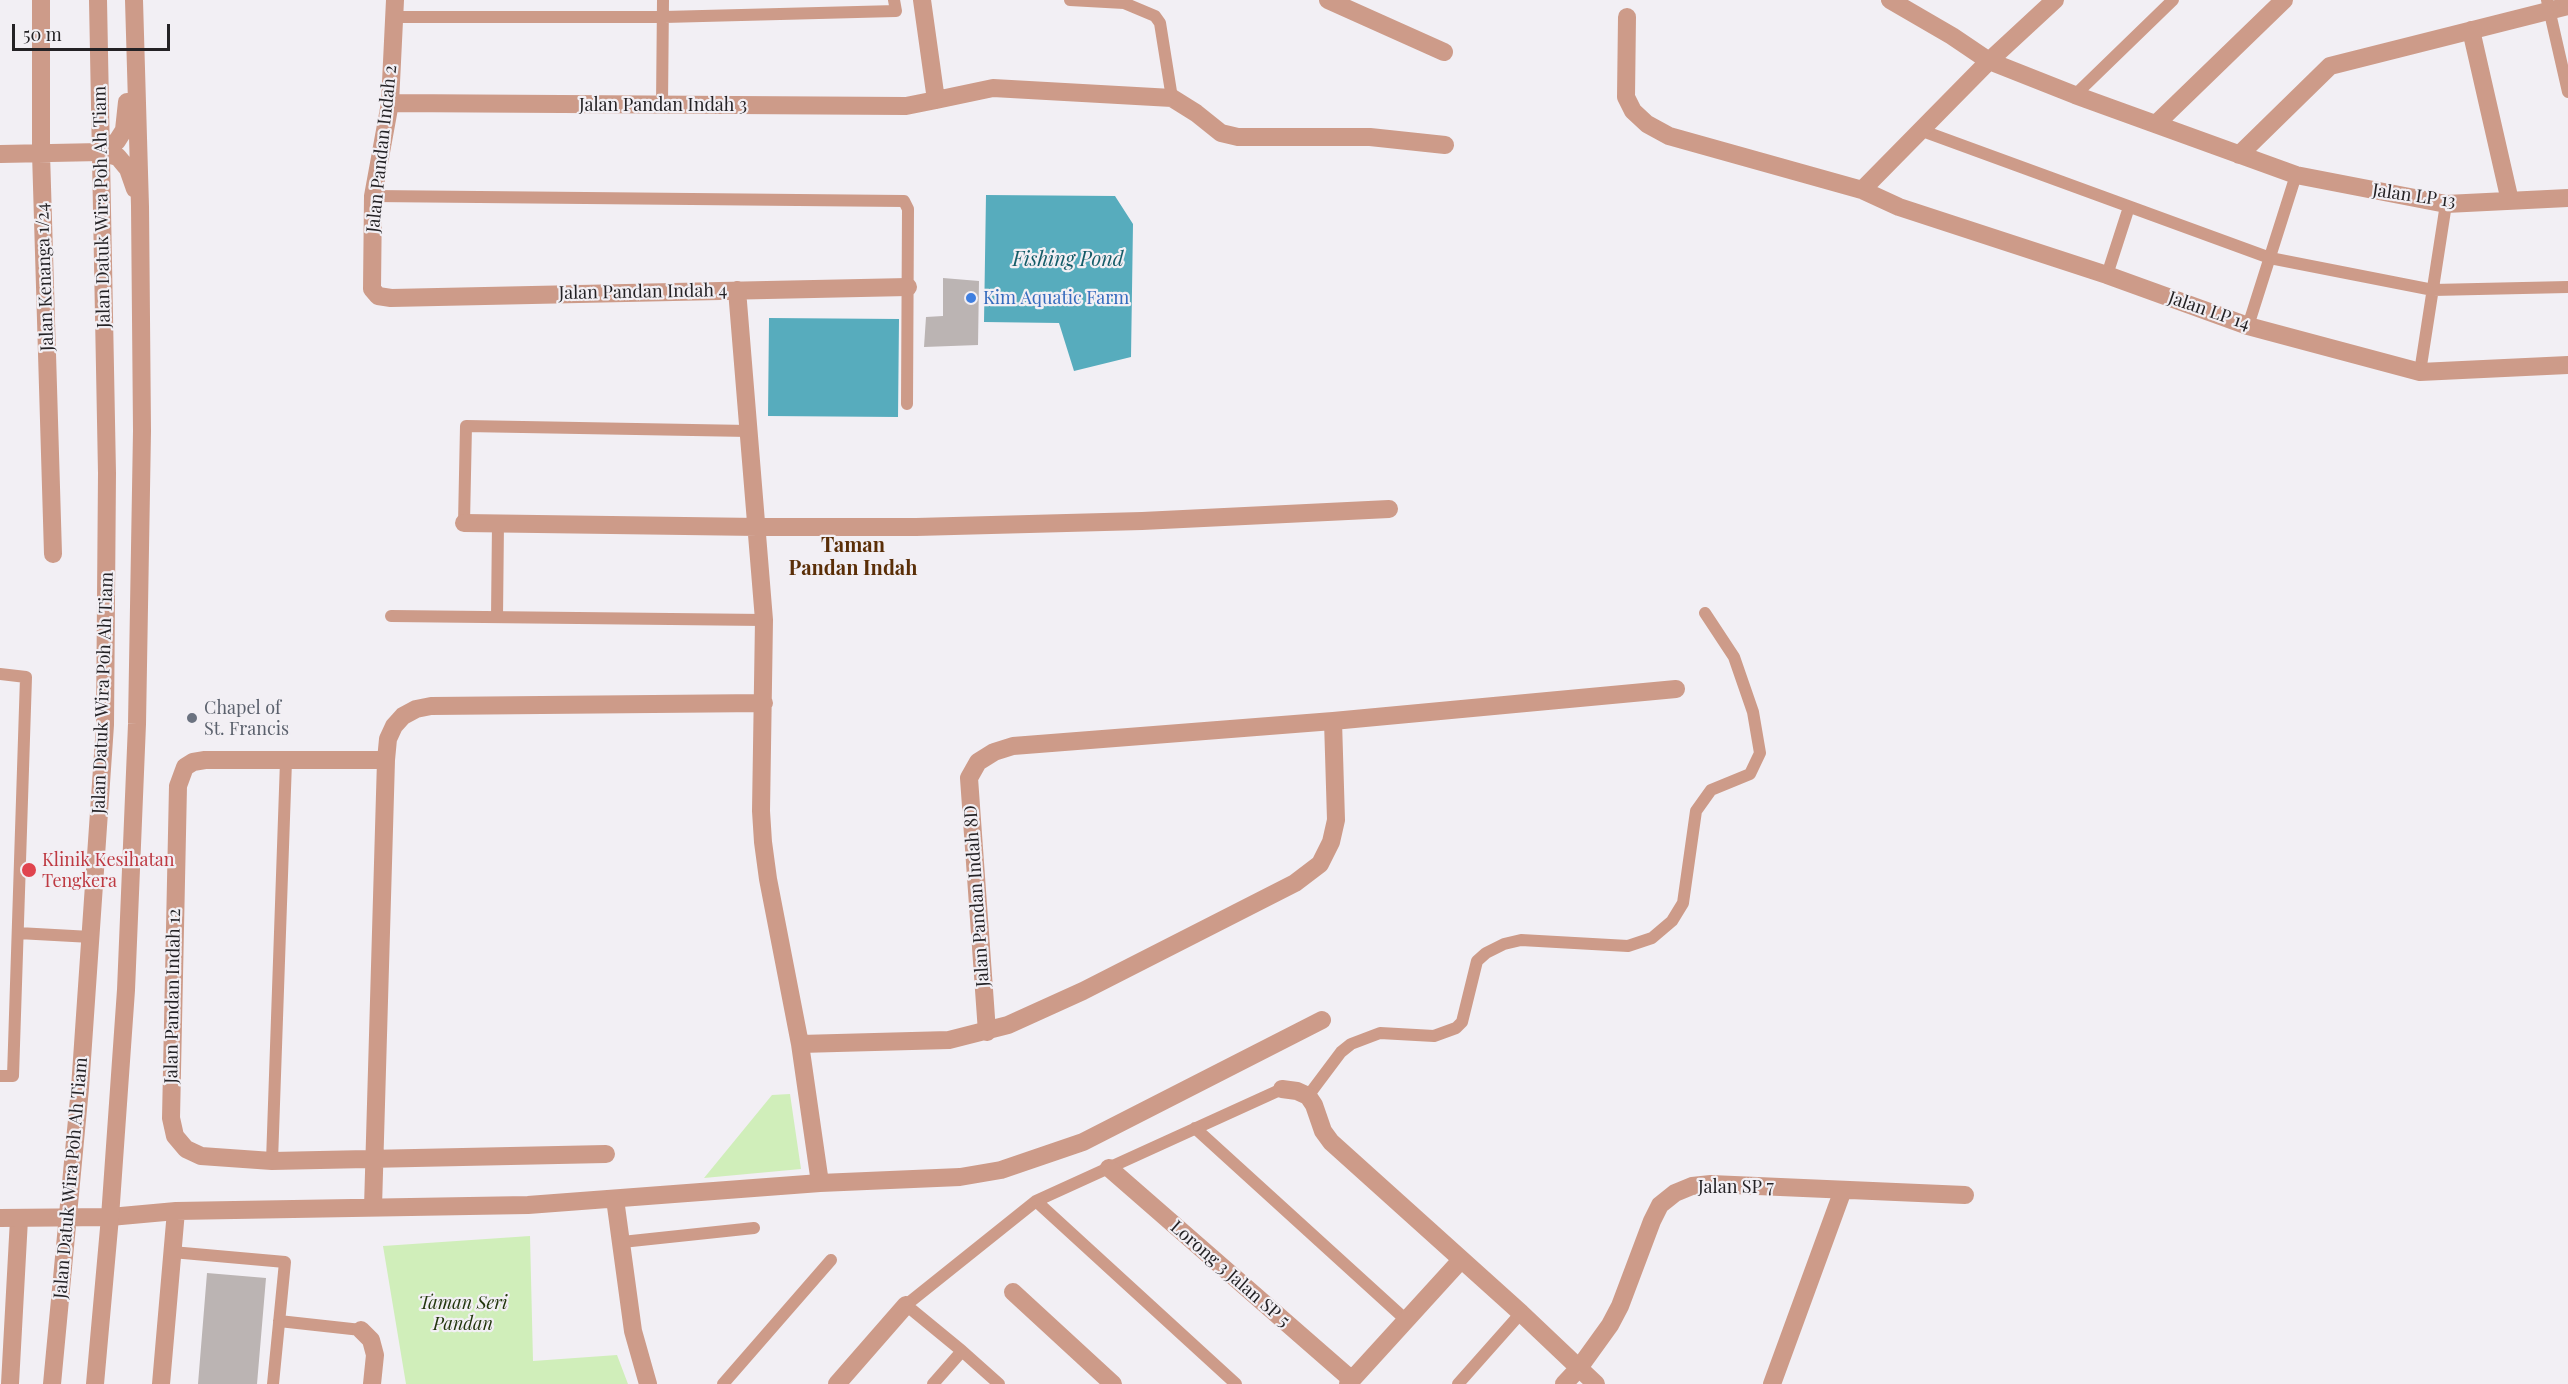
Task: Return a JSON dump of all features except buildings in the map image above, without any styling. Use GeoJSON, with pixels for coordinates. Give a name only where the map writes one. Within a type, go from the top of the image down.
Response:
{"type":"FeatureCollection","features":[{"type":"Feature","properties":{"kind":"street","name":"Jalan Kenanga 1/24"},"geometry":{"type":"LineString","coordinates":[[40,0],[41,153],[53,554]]}},
{"type":"Feature","properties":{"kind":"street","name":"Jalan Datuk Wira Poh Ah Tiam"},"geometry":{"type":"LineString","coordinates":[[52,1384],[91,937],[105,725],[107,473],[98,0]]}},
{"type":"Feature","properties":{"kind":"street"},"geometry":{"type":"LineString","coordinates":[[100,152],[117,141],[124,129],[127,113],[128,42],[133,0]]}},
{"type":"Feature","properties":{"kind":"street","name":"Jalan Datuk Wira Poh Ah Tiam"},"geometry":{"type":"LineString","coordinates":[[95,1384],[110,1217],[126,990],[137,724],[142,431],[140,206],[133,0]]}},
{"type":"Feature","properties":{"kind":"street"},"geometry":{"type":"LineString","coordinates":[[921,0],[936,100]]}},
{"type":"Feature","properties":{"kind":"street"},"geometry":{"type":"LineString","coordinates":[[1328,0],[1444,52]]}},
{"type":"Feature","properties":{"kind":"street","name":"Jalan LP 13"},"geometry":{"type":"LineString","coordinates":[[1890,0],[1952,36],[1989,61],[2296,176],[2446,204],[2568,198]]}},
{"type":"Feature","properties":{"kind":"street"},"geometry":{"type":"LineString","coordinates":[[1862,190],[1989,61],[2055,0]]}},
{"type":"Feature","properties":{"kind":"street"},"geometry":{"type":"LineString","coordinates":[[2156,124],[2284,0]]}},
{"type":"Feature","properties":{"kind":"street"},"geometry":{"type":"LineString","coordinates":[[2239,155],[2330,66],[2471,30],[2548,5],[2568,6]]}},
{"type":"Feature","properties":{"kind":"street","name":"Jalan Pandan Indah 2"},"geometry":{"type":"LineString","coordinates":[[378,296],[372,289],[373,196],[390,103],[395,9]]}},
{"type":"Feature","properties":{"kind":"street","name":"Jalan LP 14"},"geometry":{"type":"LineString","coordinates":[[1627,17],[1626,97],[1633,111],[1647,124],[1669,136],[1862,190],[1899,207],[2107,275],[2248,326],[2420,372],[2568,365]]}},
{"type":"Feature","properties":{"kind":"street"},"geometry":{"type":"LineString","coordinates":[[2471,30],[2510,201]]}},
{"type":"Feature","properties":{"kind":"street","name":"Jalan Pandan Indah 3"},"geometry":{"type":"LineString","coordinates":[[390,103],[906,106],[993,88],[1172,98]]}},
{"type":"Feature","properties":{"kind":"street"},"geometry":{"type":"LineString","coordinates":[[1172,98],[1196,112],[1221,133],[1238,137],[1370,137],[1444,146]]}},
{"type":"Feature","properties":{"kind":"street"},"geometry":{"type":"LineString","coordinates":[[0,154],[100,152],[118,157],[129,169],[140,206]]}},
{"type":"Feature","properties":{"kind":"street","name":"Jalan Pandan Indah 4"},"geometry":{"type":"LineString","coordinates":[[378,296],[391,298],[908,287]]}},
{"type":"Feature","properties":{"kind":"street"},"geometry":{"type":"LineString","coordinates":[[737,290],[764,620],[761,811],[763,842],[800,1044],[820,1183]]}},
{"type":"Feature","properties":{"kind":"street"},"geometry":{"type":"LineString","coordinates":[[464,523],[758,527],[916,526],[1142,521],[1389,509]]}},
{"type":"Feature","properties":{"kind":"street"},"geometry":{"type":"LineString","coordinates":[[800,1044],[949,1040],[987,1032],[1008,1025],[1083,991],[1295,883],[1320,864],[1331,842],[1336,820],[1333,721],[1676,689]]}},
{"type":"Feature","properties":{"kind":"street"},"geometry":{"type":"LineString","coordinates":[[373,1207],[386,760],[388,739],[394,726],[403,716],[416,709],[431,706],[764,703]]}},
{"type":"Feature","properties":{"kind":"street","name":"Jalan Pandan Indah 8D"},"geometry":{"type":"LineString","coordinates":[[987,1032],[969,778],[978,762],[994,752],[1013,746],[1333,721]]}},
{"type":"Feature","properties":{"kind":"street"},"geometry":{"type":"LineString","coordinates":[[105,725],[137,724]]}},
{"type":"Feature","properties":{"kind":"street","name":"Jalan Pandan Indah 12"},"geometry":{"type":"LineString","coordinates":[[272,1161],[201,1156],[186,1149],[175,1136],[171,1118],[178,786],[185,767],[193,762],[205,760],[286,761]]}},
{"type":"Feature","properties":{"kind":"street"},"geometry":{"type":"LineString","coordinates":[[286,761],[386,760]]}},
{"type":"Feature","properties":{"kind":"street"},"geometry":{"type":"LineString","coordinates":[[0,1218],[110,1217],[176,1211],[528,1205],[820,1183],[960,1177],[1001,1170],[1083,1142],[1322,1020]]}},
{"type":"Feature","properties":{"kind":"street"},"geometry":{"type":"LineString","coordinates":[[1282,1089],[1297,1091],[1308,1096],[1314,1105],[1323,1131],[1331,1142],[1521,1312],[1596,1384]]}},
{"type":"Feature","properties":{"kind":"street"},"geometry":{"type":"LineString","coordinates":[[272,1161],[606,1154]]}},
{"type":"Feature","properties":{"kind":"street","name":"Lorong 3 Jalan SP 5"},"geometry":{"type":"LineString","coordinates":[[1109,1168],[1350,1382]]}},
{"type":"Feature","properties":{"kind":"street","name":"Jalan SP 7"},"geometry":{"type":"LineString","coordinates":[[1564,1384],[1579,1368],[1610,1325],[1620,1306],[1652,1221],[1660,1205],[1674,1193],[1692,1186],[1711,1184],[1965,1195]]}},
{"type":"Feature","properties":{"kind":"street"},"geometry":{"type":"LineString","coordinates":[[1772,1384],[1843,1190]]}},
{"type":"Feature","properties":{"kind":"street"},"geometry":{"type":"LineString","coordinates":[[615,1199],[633,1331],[648,1384]]}},
{"type":"Feature","properties":{"kind":"street"},"geometry":{"type":"LineString","coordinates":[[161,1384],[176,1211]]}},
{"type":"Feature","properties":{"kind":"street"},"geometry":{"type":"LineString","coordinates":[[10,1384],[20,1219]]}},
{"type":"Feature","properties":{"kind":"street"},"geometry":{"type":"LineString","coordinates":[[1350,1382],[1461,1260]]}},
{"type":"Feature","properties":{"kind":"street"},"geometry":{"type":"LineString","coordinates":[[1013,1292],[1113,1384]]}},
{"type":"Feature","properties":{"kind":"street"},"geometry":{"type":"LineString","coordinates":[[837,1384],[906,1305]]}},
{"type":"Feature","properties":{"kind":"street"},"geometry":{"type":"LineString","coordinates":[[361,1330],[371,1340],[375,1355],[372,1384]]}},
{"type":"Feature","properties":{"kind":"lane"},"geometry":{"type":"LineString","coordinates":[[662,105],[663,0]]}},
{"type":"Feature","properties":{"kind":"lane"},"geometry":{"type":"LineString","coordinates":[[395,9],[663,17],[896,11],[894,0]]}},
{"type":"Feature","properties":{"kind":"lane"},"geometry":{"type":"LineString","coordinates":[[1070,0],[1124,3],[1155,16],[1160,23],[1172,98]]}},
{"type":"Feature","properties":{"kind":"lane"},"geometry":{"type":"LineString","coordinates":[[2075,95],[2173,0]]}},
{"type":"Feature","properties":{"kind":"lane"},"geometry":{"type":"LineString","coordinates":[[2548,5],[2568,92]]}},
{"type":"Feature","properties":{"kind":"lane"},"geometry":{"type":"LineString","coordinates":[[1920,130],[2270,258],[2433,290],[2568,287]]}},
{"type":"Feature","properties":{"kind":"lane"},"geometry":{"type":"LineString","coordinates":[[2248,326],[2296,176]]}},
{"type":"Feature","properties":{"kind":"lane"},"geometry":{"type":"LineString","coordinates":[[373,196],[904,201],[908,209],[907,404]]}},
{"type":"Feature","properties":{"kind":"lane"},"geometry":{"type":"LineString","coordinates":[[2420,372],[2446,204]]}},
{"type":"Feature","properties":{"kind":"lane"},"geometry":{"type":"LineString","coordinates":[[2107,275],[2129,207]]}},
{"type":"Feature","properties":{"kind":"lane"},"geometry":{"type":"LineString","coordinates":[[464,523],[466,426],[749,431]]}},
{"type":"Feature","properties":{"kind":"lane"},"geometry":{"type":"LineString","coordinates":[[497,617],[498,523]]}},
{"type":"Feature","properties":{"kind":"lane"},"geometry":{"type":"LineString","coordinates":[[1308,1096],[1341,1052],[1351,1044],[1380,1033],[1434,1036],[1448,1033],[1456,1028],[1462,1022],[1477,961],[1486,953],[1504,944],[1521,940],[1628,946],[1653,938],[1672,921],[1683,903],[1696,811],[1711,790],[1750,774],[1760,753],[1753,712],[1734,657],[1705,613]]}},
{"type":"Feature","properties":{"kind":"lane"},"geometry":{"type":"LineString","coordinates":[[391,616],[764,620]]}},
{"type":"Feature","properties":{"kind":"lane"},"geometry":{"type":"LineString","coordinates":[[0,674],[26,677],[13,1076],[0,1076]]}},
{"type":"Feature","properties":{"kind":"lane"},"geometry":{"type":"LineString","coordinates":[[272,1161],[286,761]]}},
{"type":"Feature","properties":{"kind":"lane"},"geometry":{"type":"LineString","coordinates":[[18,933],[91,937]]}},
{"type":"Feature","properties":{"kind":"lane"},"geometry":{"type":"LineString","coordinates":[[999,1384],[906,1305],[1036,1201],[1282,1089]]}},
{"type":"Feature","properties":{"kind":"lane"},"geometry":{"type":"LineString","coordinates":[[1195,1128],[1406,1319]]}},
{"type":"Feature","properties":{"kind":"lane"},"geometry":{"type":"LineString","coordinates":[[1036,1201],[1236,1384]]}},
{"type":"Feature","properties":{"kind":"lane"},"geometry":{"type":"LineString","coordinates":[[622,1242],[754,1228]]}},
{"type":"Feature","properties":{"kind":"lane"},"geometry":{"type":"LineString","coordinates":[[172,1252],[285,1262],[273,1384]]}},
{"type":"Feature","properties":{"kind":"lane"},"geometry":{"type":"LineString","coordinates":[[723,1384],[831,1260]]}},
{"type":"Feature","properties":{"kind":"lane"},"geometry":{"type":"LineString","coordinates":[[1458,1384],[1521,1312]]}},
{"type":"Feature","properties":{"kind":"lane"},"geometry":{"type":"LineString","coordinates":[[279,1321],[361,1330]]}},
{"type":"Feature","properties":{"kind":"lane"},"geometry":{"type":"LineString","coordinates":[[933,1384],[962,1351]]}},
{"type":"Feature","properties":{"kind":"green space"},"geometry":{"type":"Polygon","coordinates":[[[790,1094],[801,1169],[704,1178],[772,1095],[790,1094]]]}},
{"type":"Feature","properties":{"kind":"green space","name":"Taman Seri Pandan"},"geometry":{"type":"Polygon","coordinates":[[[530,1236],[533,1361],[617,1355],[628,1384],[406,1384],[383,1246],[530,1236]]]}},
{"type":"Feature","properties":{"kind":"water","name":"Fishing Pond"},"geometry":{"type":"Polygon","coordinates":[[[986,195],[1115,196],[1133,224],[1131,357],[1074,371],[1059,323],[984,322],[986,195]]]}},
{"type":"Feature","properties":{"kind":"water"},"geometry":{"type":"Polygon","coordinates":[[[769,318],[899,319],[898,417],[768,416],[769,318]]]}},
{"type":"Feature","properties":{"kind":"place","name":"Kim Aquatic Farm"},"geometry":{"type":"Point","coordinates":[971,298]}},
{"type":"Feature","properties":{"kind":"place","name":"Chapel of St. Francis"},"geometry":{"type":"Point","coordinates":[192,718]}},
{"type":"Feature","properties":{"kind":"place","name":"Klinik Kesihatan Tengkera"},"geometry":{"type":"Point","coordinates":[29,870]}},
{"type":"Feature","properties":{"kind":"district","name":"Taman Pandan Indah"},"geometry":{"type":"Point","coordinates":[853,558]}}]}
